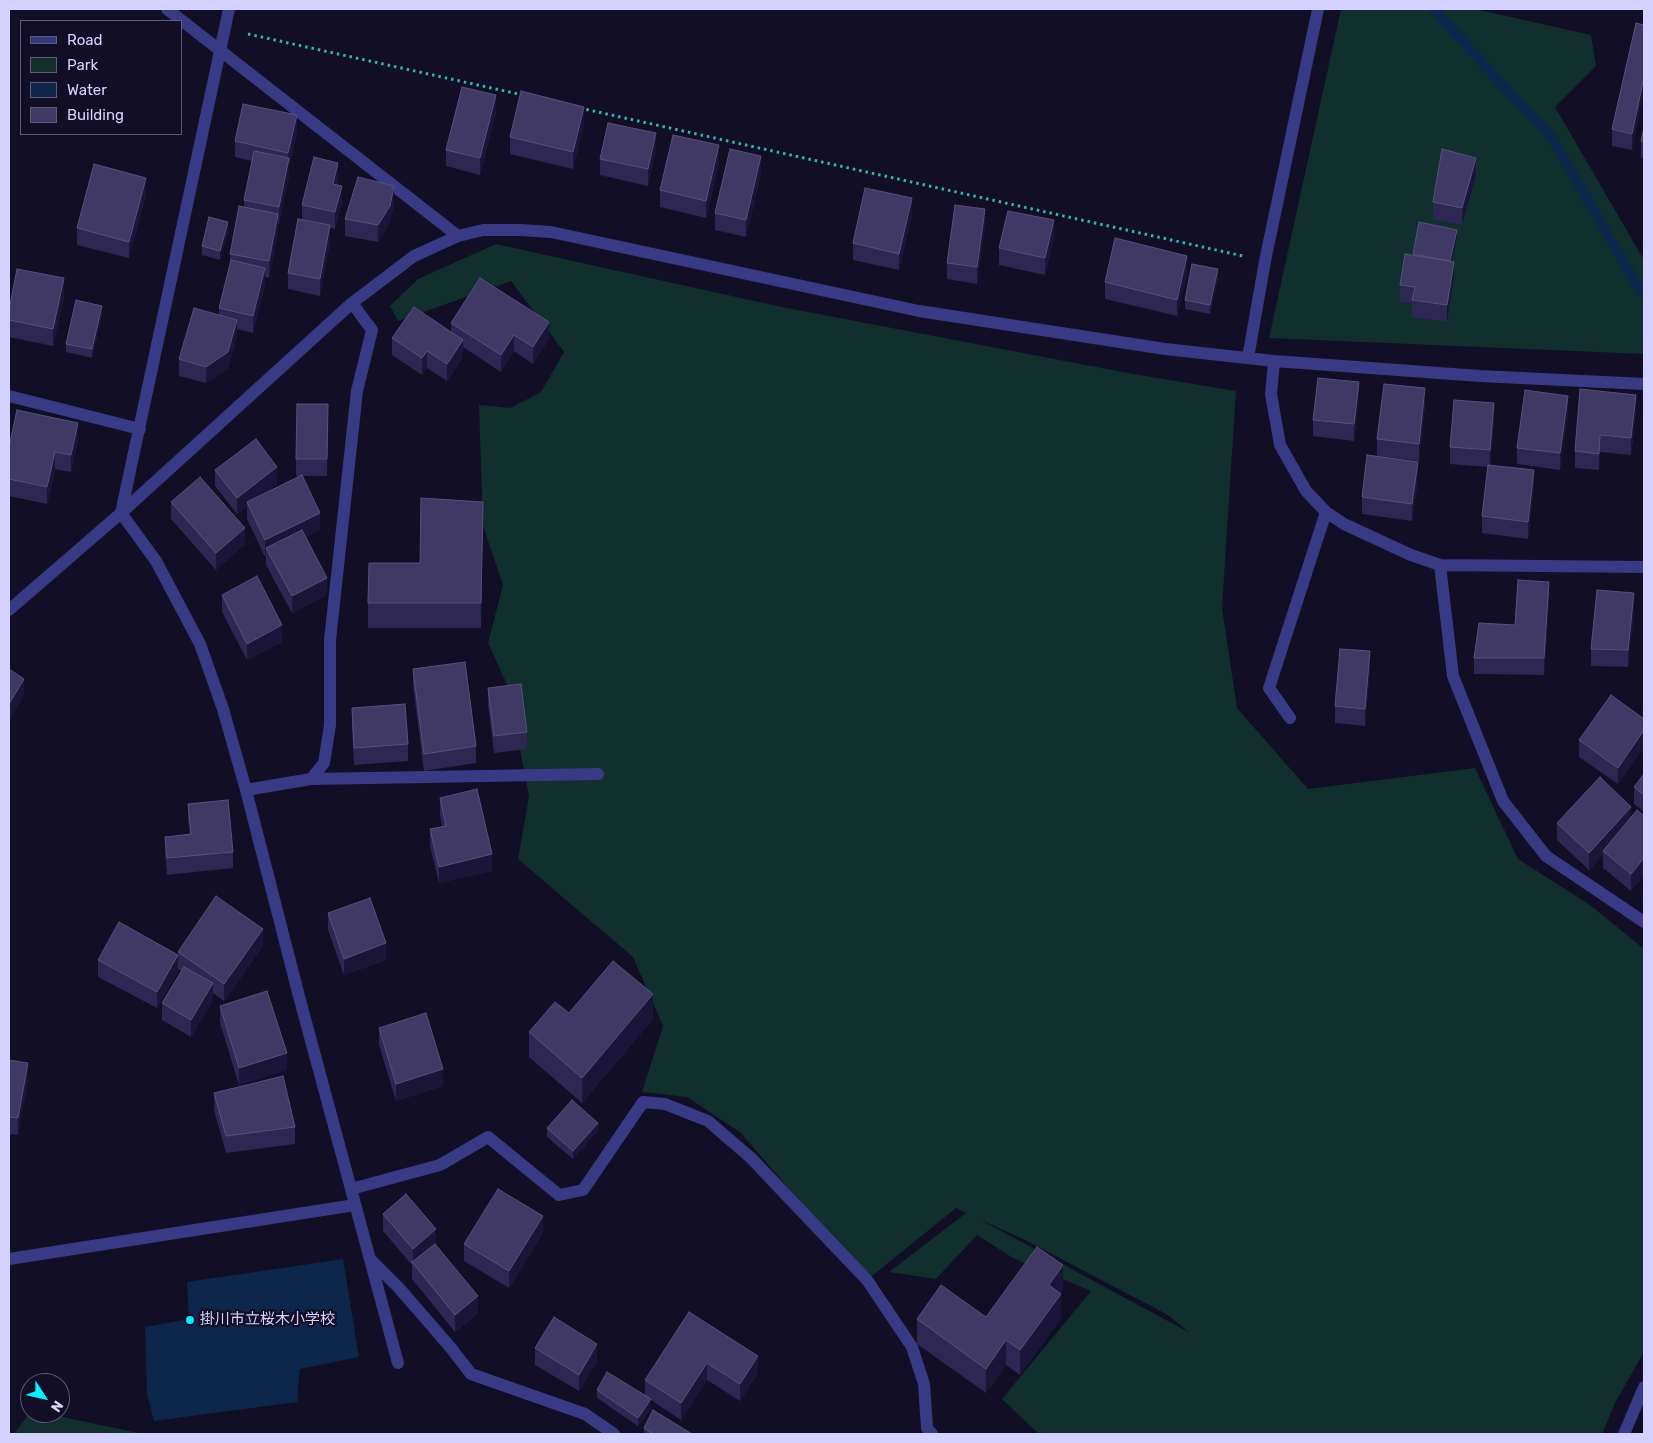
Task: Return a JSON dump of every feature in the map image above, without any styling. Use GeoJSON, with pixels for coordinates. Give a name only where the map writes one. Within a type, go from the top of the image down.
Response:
{"type":"FeatureCollection","features":[{"type":"Feature","properties":{"kind":"street"},"geometry":{"type":"LineString","coordinates":[[167,9],[182,20]]}},
{"type":"Feature","properties":{"kind":"street"},"geometry":{"type":"LineString","coordinates":[[228,9],[122,514],[156,560],[200,644],[223,709],[398,1363]]}},
{"type":"Feature","properties":{"kind":"street"},"geometry":{"type":"LineString","coordinates":[[1248,358],[1265,261],[1318,9]]}},
{"type":"Feature","properties":{"kind":"street"},"geometry":{"type":"LineString","coordinates":[[182,20],[458,236]]}},
{"type":"Feature","properties":{"kind":"street"},"geometry":{"type":"LineString","coordinates":[[9,610],[122,514],[352,303],[414,256],[458,236],[483,230],[551,232],[919,311],[1165,349],[1274,361],[1480,376],[1644,384]]}},
{"type":"Feature","properties":{"kind":"street"},"geometry":{"type":"LineString","coordinates":[[311,779],[324,763],[330,725],[332,631],[357,391],[372,330],[352,303]]}},
{"type":"Feature","properties":{"kind":"street"},"geometry":{"type":"LineString","coordinates":[[1274,361],[1271,394],[1280,446],[1306,491],[1326,512],[1344,524],[1411,555],[1440,565],[1644,567]]}},
{"type":"Feature","properties":{"kind":"street"},"geometry":{"type":"LineString","coordinates":[[9,396],[140,428]]}},
{"type":"Feature","properties":{"kind":"street"},"geometry":{"type":"LineString","coordinates":[[1290,718],[1269,688],[1326,512]]}},
{"type":"Feature","properties":{"kind":"street"},"geometry":{"type":"LineString","coordinates":[[1440,565],[1453,676],[1503,802],[1546,856],[1644,922]]}},
{"type":"Feature","properties":{"kind":"street"},"geometry":{"type":"LineString","coordinates":[[246,790],[311,779],[598,774]]}},
{"type":"Feature","properties":{"kind":"street"},"geometry":{"type":"LineString","coordinates":[[350,1189],[440,1165],[488,1137],[560,1195],[583,1190],[643,1102],[665,1104],[708,1121],[751,1158],[867,1280],[912,1347],[924,1384],[927,1428],[932,1434]]}},
{"type":"Feature","properties":{"kind":"street"},"geometry":{"type":"LineString","coordinates":[[9,1259],[355,1205]]}},
{"type":"Feature","properties":{"kind":"street"},"geometry":{"type":"LineString","coordinates":[[369,1258],[425,1318],[471,1374],[585,1414],[614,1434]]}},
{"type":"Feature","properties":{"kind":"street"},"geometry":{"type":"LineString","coordinates":[[1624,1434],[1644,1387]]}},
{"type":"Feature","properties":{"kind":"path"},"geometry":{"type":"LineString","coordinates":[[224,29],[526,96]]}},
{"type":"Feature","properties":{"kind":"path"},"geometry":{"type":"LineString","coordinates":[[574,107],[1265,261]]}},
{"type":"Feature","properties":{"kind":"green space"},"geometry":{"type":"Polygon","coordinates":[[[1341,9],[1475,9],[1591,35],[1596,66],[1555,107],[1644,260],[1644,354],[1269,338],[1341,9]]]}},
{"type":"Feature","properties":{"kind":"green space"},"geometry":{"type":"Polygon","coordinates":[[[496,244],[782,307],[1133,374],[1236,391],[1222,608],[1237,708],[1308,789],[1475,768],[1518,859],[1590,905],[1644,949],[1644,1352],[1615,1403],[1602,1434],[1039,1434],[1002,1399],[1091,1291],[1013,1258],[977,1235],[936,1279],[889,1272],[966,1213],[956,1208],[867,1280],[741,1133],[687,1097],[642,1092],[663,1026],[633,957],[518,859],[529,796],[511,693],[488,643],[503,585],[483,526],[479,405],[510,408],[541,392],[564,352],[511,281],[398,321],[390,306],[418,279],[496,244]],[[979,1219],[1190,1333],[1168,1315],[1025,1240],[979,1219]]]}},
{"type":"Feature","properties":{"kind":"green space"},"geometry":{"type":"Polygon","coordinates":[[[70,1419],[143,1434],[14,1434],[22,1423],[70,1423],[70,1419]]]}},
{"type":"Feature","properties":{"kind":"water"},"geometry":{"type":"Polygon","coordinates":[[[343,1259],[359,1357],[300,1369],[297,1402],[154,1421],[147,1394],[145,1327],[189,1319],[187,1282],[343,1259]]]}},
{"type":"Feature","properties":{"kind":"building"},"geometry":{"type":"Polygon","coordinates":[[[1636,23],[1644,25],[1644,77],[1632,134],[1612,129],[1636,23]]]}},
{"type":"Feature","properties":{"kind":"building"},"geometry":{"type":"Polygon","coordinates":[[[462,87],[496,95],[480,158],[446,150],[462,87]]]}},
{"type":"Feature","properties":{"kind":"building"},"geometry":{"type":"Polygon","coordinates":[[[521,91],[584,107],[573,152],[510,137],[521,91]]]}},
{"type":"Feature","properties":{"kind":"building"},"geometry":{"type":"Polygon","coordinates":[[[243,104],[297,115],[288,153],[235,141],[243,104]]]}},
{"type":"Feature","properties":{"kind":"building"},"geometry":{"type":"Polygon","coordinates":[[[608,123],[656,133],[648,169],[600,159],[608,123]]]}},
{"type":"Feature","properties":{"kind":"building"},"geometry":{"type":"Polygon","coordinates":[[[1644,127],[1644,142],[1641,141],[1644,127]]]}},
{"type":"Feature","properties":{"kind":"building"},"geometry":{"type":"Polygon","coordinates":[[[673,135],[719,145],[706,201],[660,190],[673,135]]]}},
{"type":"Feature","properties":{"kind":"building"},"geometry":{"type":"Polygon","coordinates":[[[730,149],[761,156],[746,220],[715,213],[730,149]]]}},
{"type":"Feature","properties":{"kind":"building"},"geometry":{"type":"Polygon","coordinates":[[[1442,149],[1476,158],[1462,208],[1433,202],[1442,149]]]}},
{"type":"Feature","properties":{"kind":"building"},"geometry":{"type":"Polygon","coordinates":[[[254,151],[289,158],[279,207],[244,200],[254,151]]]}},
{"type":"Feature","properties":{"kind":"building"},"geometry":{"type":"Polygon","coordinates":[[[314,157],[338,163],[333,184],[342,186],[335,212],[302,205],[314,157]]]}},
{"type":"Feature","properties":{"kind":"building"},"geometry":{"type":"Polygon","coordinates":[[[94,164],[146,178],[129,242],[77,228],[94,164]]]}},
{"type":"Feature","properties":{"kind":"building"},"geometry":{"type":"Polygon","coordinates":[[[358,177],[394,186],[390,206],[378,225],[345,219],[358,177]]]}},
{"type":"Feature","properties":{"kind":"building"},"geometry":{"type":"Polygon","coordinates":[[[865,188],[912,198],[899,254],[853,243],[865,188]]]}},
{"type":"Feature","properties":{"kind":"building"},"geometry":{"type":"Polygon","coordinates":[[[955,205],[985,209],[977,267],[947,263],[955,205]]]}},
{"type":"Feature","properties":{"kind":"building"},"geometry":{"type":"Polygon","coordinates":[[[239,206],[278,214],[269,261],[230,254],[239,206]]]}},
{"type":"Feature","properties":{"kind":"building"},"geometry":{"type":"Polygon","coordinates":[[[1008,211],[1054,220],[1045,258],[999,248],[1008,211]]]}},
{"type":"Feature","properties":{"kind":"building"},"geometry":{"type":"Polygon","coordinates":[[[209,217],[228,222],[220,251],[202,246],[209,217]]]}},
{"type":"Feature","properties":{"kind":"building"},"geometry":{"type":"Polygon","coordinates":[[[298,219],[330,225],[320,279],[288,273],[298,219]]]}},
{"type":"Feature","properties":{"kind":"building"},"geometry":{"type":"Polygon","coordinates":[[[1419,222],[1457,230],[1450,261],[1413,254],[1419,222]]]}},
{"type":"Feature","properties":{"kind":"building"},"geometry":{"type":"Polygon","coordinates":[[[1115,238],[1187,256],[1177,300],[1105,282],[1115,238]]]}},
{"type":"Feature","properties":{"kind":"building"},"geometry":{"type":"Polygon","coordinates":[[[1405,254],[1454,262],[1447,305],[1412,300],[1415,287],[1400,285],[1405,254]]]}},
{"type":"Feature","properties":{"kind":"building"},"geometry":{"type":"Polygon","coordinates":[[[231,260],[265,268],[253,316],[219,308],[231,260]]]}},
{"type":"Feature","properties":{"kind":"building"},"geometry":{"type":"Polygon","coordinates":[[[1192,264],[1218,269],[1210,305],[1185,300],[1192,264]]]}},
{"type":"Feature","properties":{"kind":"building"},"geometry":{"type":"Polygon","coordinates":[[[17,269],[64,278],[53,329],[9,320],[9,310],[17,269]]]}},
{"type":"Feature","properties":{"kind":"building"},"geometry":{"type":"Polygon","coordinates":[[[480,278],[549,322],[533,347],[514,335],[501,355],[451,323],[480,278]]]}},
{"type":"Feature","properties":{"kind":"building"},"geometry":{"type":"Polygon","coordinates":[[[76,300],[102,306],[92,349],[66,344],[76,300]]]}},
{"type":"Feature","properties":{"kind":"building"},"geometry":{"type":"Polygon","coordinates":[[[414,307],[463,340],[447,364],[427,351],[422,358],[392,338],[414,307]]]}},
{"type":"Feature","properties":{"kind":"building"},"geometry":{"type":"Polygon","coordinates":[[[194,308],[237,320],[228,352],[206,367],[179,359],[194,308]]]}},
{"type":"Feature","properties":{"kind":"building"},"geometry":{"type":"Polygon","coordinates":[[[1318,378],[1359,382],[1354,424],[1313,420],[1318,378]]]}},
{"type":"Feature","properties":{"kind":"building"},"geometry":{"type":"Polygon","coordinates":[[[1384,384],[1425,388],[1419,444],[1377,439],[1384,384]]]}},
{"type":"Feature","properties":{"kind":"building"},"geometry":{"type":"Polygon","coordinates":[[[1580,389],[1636,395],[1631,438],[1600,435],[1599,454],[1575,451],[1580,389]]]}},
{"type":"Feature","properties":{"kind":"building"},"geometry":{"type":"Polygon","coordinates":[[[1525,390],[1568,396],[1560,453],[1517,448],[1525,390]]]}},
{"type":"Feature","properties":{"kind":"building"},"geometry":{"type":"Polygon","coordinates":[[[1454,400],[1494,403],[1490,450],[1450,447],[1454,400]]]}},
{"type":"Feature","properties":{"kind":"building"},"geometry":{"type":"Polygon","coordinates":[[[297,404],[328,404],[327,459],[296,459],[297,404]]]}},
{"type":"Feature","properties":{"kind":"building"},"geometry":{"type":"Polygon","coordinates":[[[17,410],[78,423],[71,455],[55,452],[47,487],[9,479],[9,447],[17,410]]]}},
{"type":"Feature","properties":{"kind":"building"},"geometry":{"type":"Polygon","coordinates":[[[256,439],[277,467],[237,498],[215,470],[256,439]]]}},
{"type":"Feature","properties":{"kind":"building"},"geometry":{"type":"Polygon","coordinates":[[[1367,455],[1418,462],[1412,504],[1362,497],[1367,455]]]}},
{"type":"Feature","properties":{"kind":"building"},"geometry":{"type":"Polygon","coordinates":[[[1488,465],[1534,470],[1528,522],[1482,516],[1488,465]]]}},
{"type":"Feature","properties":{"kind":"building"},"geometry":{"type":"Polygon","coordinates":[[[302,475],[320,513],[265,540],[247,502],[302,475]]]}},
{"type":"Feature","properties":{"kind":"building"},"geometry":{"type":"Polygon","coordinates":[[[200,477],[245,528],[216,553],[171,502],[200,477]]]}},
{"type":"Feature","properties":{"kind":"building"},"geometry":{"type":"Polygon","coordinates":[[[421,498],[483,502],[481,603],[368,603],[369,563],[420,563],[421,498]]]}},
{"type":"Feature","properties":{"kind":"building"},"geometry":{"type":"Polygon","coordinates":[[[302,530],[327,578],[292,596],[266,548],[302,530]]]}},
{"type":"Feature","properties":{"kind":"building"},"geometry":{"type":"Polygon","coordinates":[[[257,576],[282,625],[247,644],[222,595],[257,576]]]}},
{"type":"Feature","properties":{"kind":"building"},"geometry":{"type":"Polygon","coordinates":[[[1518,580],[1549,582],[1544,658],[1474,658],[1479,623],[1515,625],[1518,580]]]}},
{"type":"Feature","properties":{"kind":"building"},"geometry":{"type":"Polygon","coordinates":[[[1597,590],[1634,593],[1628,650],[1591,649],[1597,590]]]}},
{"type":"Feature","properties":{"kind":"building"},"geometry":{"type":"Polygon","coordinates":[[[1340,649],[1370,651],[1365,709],[1335,706],[1340,649]]]}},
{"type":"Feature","properties":{"kind":"building"},"geometry":{"type":"Polygon","coordinates":[[[465,662],[476,746],[424,754],[413,669],[465,662]]]}},
{"type":"Feature","properties":{"kind":"building"},"geometry":{"type":"Polygon","coordinates":[[[9,669],[24,679],[9,704],[9,669]]]}},
{"type":"Feature","properties":{"kind":"building"},"geometry":{"type":"Polygon","coordinates":[[[521,684],[527,732],[494,736],[488,688],[521,684]]]}},
{"type":"Feature","properties":{"kind":"building"},"geometry":{"type":"Polygon","coordinates":[[[1611,695],[1644,719],[1644,730],[1618,768],[1579,740],[1611,695]]]}},
{"type":"Feature","properties":{"kind":"building"},"geometry":{"type":"Polygon","coordinates":[[[405,704],[408,744],[354,748],[352,708],[405,704]]]}},
{"type":"Feature","properties":{"kind":"building"},"geometry":{"type":"Polygon","coordinates":[[[1644,774],[1644,795],[1634,787],[1644,774]]]}},
{"type":"Feature","properties":{"kind":"building"},"geometry":{"type":"Polygon","coordinates":[[[1600,777],[1631,807],[1589,853],[1557,823],[1600,777]]]}},
{"type":"Feature","properties":{"kind":"building"},"geometry":{"type":"Polygon","coordinates":[[[477,789],[492,854],[439,867],[430,829],[446,826],[440,798],[477,789]]]}},
{"type":"Feature","properties":{"kind":"building"},"geometry":{"type":"Polygon","coordinates":[[[228,800],[233,852],[167,858],[165,837],[191,834],[188,804],[228,800]]]}},
{"type":"Feature","properties":{"kind":"building"},"geometry":{"type":"Polygon","coordinates":[[[1637,810],[1644,816],[1644,858],[1631,874],[1603,851],[1637,810]]]}},
{"type":"Feature","properties":{"kind":"building"},"geometry":{"type":"Polygon","coordinates":[[[216,896],[263,929],[224,984],[178,952],[216,896]]]}},
{"type":"Feature","properties":{"kind":"building"},"geometry":{"type":"Polygon","coordinates":[[[370,898],[386,943],[344,959],[328,913],[370,898]]]}},
{"type":"Feature","properties":{"kind":"building"},"geometry":{"type":"Polygon","coordinates":[[[119,922],[178,955],[157,992],[98,960],[119,922]]]}},
{"type":"Feature","properties":{"kind":"building"},"geometry":{"type":"Polygon","coordinates":[[[613,961],[653,994],[582,1078],[529,1032],[555,1002],[569,1013],[613,961]]]}},
{"type":"Feature","properties":{"kind":"building"},"geometry":{"type":"Polygon","coordinates":[[[184,967],[213,983],[191,1020],[162,1003],[184,967]]]}},
{"type":"Feature","properties":{"kind":"building"},"geometry":{"type":"Polygon","coordinates":[[[267,991],[287,1053],[239,1068],[220,1006],[267,991]]]}},
{"type":"Feature","properties":{"kind":"building"},"geometry":{"type":"Polygon","coordinates":[[[426,1013],[443,1069],[396,1084],[379,1028],[426,1013]]]}},
{"type":"Feature","properties":{"kind":"building"},"geometry":{"type":"Polygon","coordinates":[[[9,1060],[28,1063],[18,1118],[9,1117],[9,1060]]]}},
{"type":"Feature","properties":{"kind":"building"},"geometry":{"type":"Polygon","coordinates":[[[283,1076],[295,1127],[226,1136],[214,1093],[283,1076]]]}},
{"type":"Feature","properties":{"kind":"building"},"geometry":{"type":"Polygon","coordinates":[[[572,1100],[598,1123],[573,1151],[547,1128],[572,1100]]]}},
{"type":"Feature","properties":{"kind":"building"},"geometry":{"type":"Polygon","coordinates":[[[498,1189],[543,1216],[509,1271],[464,1244],[498,1189]]]}},
{"type":"Feature","properties":{"kind":"building"},"geometry":{"type":"Polygon","coordinates":[[[406,1194],[436,1229],[413,1249],[383,1214],[406,1194]]]}},
{"type":"Feature","properties":{"kind":"building"},"geometry":{"type":"Polygon","coordinates":[[[435,1244],[478,1296],[455,1315],[412,1262],[435,1244]]]}},
{"type":"Feature","properties":{"kind":"building"},"geometry":{"type":"Polygon","coordinates":[[[1037,1247],[1063,1265],[1049,1285],[1061,1294],[1020,1350],[1006,1340],[986,1369],[917,1319],[941,1285],[986,1317],[1037,1247]]]}},
{"type":"Feature","properties":{"kind":"building"},"geometry":{"type":"Polygon","coordinates":[[[689,1312],[758,1356],[740,1384],[707,1363],[681,1403],[645,1380],[689,1312]]]}},
{"type":"Feature","properties":{"kind":"building"},"geometry":{"type":"Polygon","coordinates":[[[554,1317],[597,1344],[579,1375],[535,1348],[554,1317]]]}},
{"type":"Feature","properties":{"kind":"building"},"geometry":{"type":"Polygon","coordinates":[[[607,1372],[651,1399],[638,1418],[597,1390],[607,1372]]]}},
{"type":"Feature","properties":{"kind":"building"},"geometry":{"type":"Polygon","coordinates":[[[653,1410],[692,1434],[653,1434],[644,1428],[653,1410]]]}},
{"type":"Feature","properties":{"kind":"waterway"},"geometry":{"type":"LineString","coordinates":[[1433,9],[1552,138],[1641,292]]}},
{"type":"Feature","properties":{"kind":"place","name":"掛川市立桜木小学校"},"geometry":{"type":"Point","coordinates":[190,1320]}}]}
